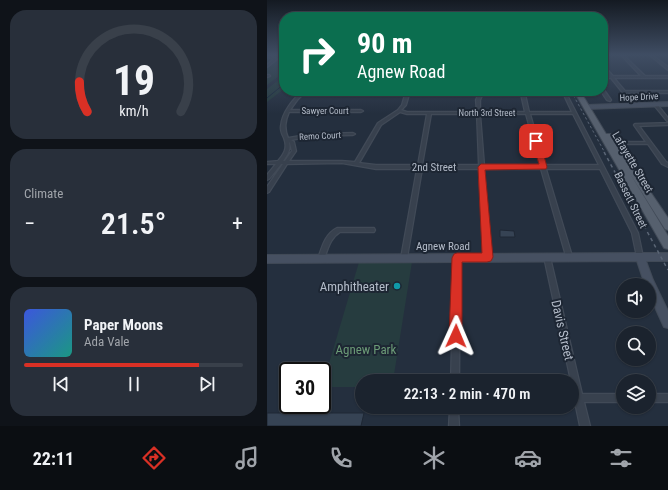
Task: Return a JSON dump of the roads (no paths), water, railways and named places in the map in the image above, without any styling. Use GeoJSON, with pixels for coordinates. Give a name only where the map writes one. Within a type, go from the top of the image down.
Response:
{"type":"FeatureCollection","features":[{"type":"Feature","properties":{"kind":"main road","name":"Lafayette Street"},"geometry":{"type":"LineString","coordinates":[[581,96],[615,144],[668,226]]}},
{"type":"Feature","properties":{"kind":"main road","name":"Lafayette Street"},"geometry":{"type":"LineString","coordinates":[[585,96],[589,107],[624,171],[658,225],[668,245]]}},
{"type":"Feature","properties":{"kind":"street"},"geometry":{"type":"LineString","coordinates":[[608,77],[668,77]]}},
{"type":"Feature","properties":{"kind":"street"},"geometry":{"type":"LineString","coordinates":[[612,77],[624,92],[668,92]]}},
{"type":"Feature","properties":{"kind":"street"},"geometry":{"type":"LineString","coordinates":[[267,178],[286,152],[287,139],[283,128],[288,111],[293,102],[300,96]]}},
{"type":"Feature","properties":{"kind":"street"},"geometry":{"type":"LineString","coordinates":[[357,163],[379,124],[399,111],[404,105],[407,96]]}},
{"type":"Feature","properties":{"kind":"street"},"geometry":{"type":"LineString","coordinates":[[480,96],[478,100],[481,167],[487,257]]}},
{"type":"Feature","properties":{"kind":"street","name":"Bassett Street"},"geometry":{"type":"LineString","coordinates":[[524,96],[528,112]]}},
{"type":"Feature","properties":{"kind":"street","name":"Bassett Street"},"geometry":{"type":"LineString","coordinates":[[566,96],[635,233],[640,257],[648,281],[668,323]]}},
{"type":"Feature","properties":{"kind":"street"},"geometry":{"type":"LineString","coordinates":[[606,96],[609,100]]}},
{"type":"Feature","properties":{"kind":"street"},"geometry":{"type":"LineString","coordinates":[[655,104],[668,120]]}},
{"type":"Feature","properties":{"kind":"street","name":"Hope Drive"},"geometry":{"type":"LineString","coordinates":[[589,107],[668,104]]}},
{"type":"Feature","properties":{"kind":"street","name":"Sawyer Court"},"geometry":{"type":"LineString","coordinates":[[288,111],[361,111]]}},
{"type":"Feature","properties":{"kind":"street","name":"North 3rd Street"},"geometry":{"type":"LineString","coordinates":[[399,111],[429,113],[574,113]]}},
{"type":"Feature","properties":{"kind":"street"},"geometry":{"type":"LineString","coordinates":[[528,112],[569,256]]}},
{"type":"Feature","properties":{"kind":"street"},"geometry":{"type":"LineString","coordinates":[[404,258],[429,113]]}},
{"type":"Feature","properties":{"kind":"street"},"geometry":{"type":"LineString","coordinates":[[666,164],[649,144],[636,125],[668,124]]}},
{"type":"Feature","properties":{"kind":"street","name":"Remo Court"},"geometry":{"type":"LineString","coordinates":[[287,139],[312,135],[353,134]]}},
{"type":"Feature","properties":{"kind":"street"},"geometry":{"type":"LineString","coordinates":[[267,191],[294,151],[292,142],[287,139]]}},
{"type":"Feature","properties":{"kind":"street"},"geometry":{"type":"LineString","coordinates":[[615,144],[649,144]]}},
{"type":"Feature","properties":{"kind":"street","name":"2nd Street"},"geometry":{"type":"LineString","coordinates":[[267,163],[342,162],[376,167],[601,167]]}},
{"type":"Feature","properties":{"kind":"street"},"geometry":{"type":"LineString","coordinates":[[321,259],[330,236],[335,232],[339,230],[372,230]]}},
{"type":"Feature","properties":{"kind":"street","name":"Agnew Road"},"geometry":{"type":"LineString","coordinates":[[267,259],[569,256],[668,257]]}},
{"type":"Feature","properties":{"kind":"street","name":"Davis Street"},"geometry":{"type":"LineString","coordinates":[[547,257],[570,374]]}},
{"type":"Feature","properties":{"kind":"street"},"geometry":{"type":"LineString","coordinates":[[455,374],[457,258]]}},
{"type":"Feature","properties":{"kind":"street"},"geometry":{"type":"LineString","coordinates":[[579,398],[616,398]]}},
{"type":"Feature","properties":{"kind":"street"},"geometry":{"type":"LineString","coordinates":[[656,398],[668,398]]}},
{"type":"Feature","properties":{"kind":"street","name":"Davis Street"},"geometry":{"type":"LineString","coordinates":[[579,409],[585,426]]}},
{"type":"Feature","properties":{"kind":"street"},"geometry":{"type":"LineString","coordinates":[[454,414],[454,426]]}},
{"type":"Feature","properties":{"kind":"waterway"},"geometry":{"type":"LineString","coordinates":[[267,98],[279,88]]}},
{"type":"Feature","properties":{"kind":"railway"},"geometry":{"type":"LineString","coordinates":[[574,96],[605,153]]}},
{"type":"Feature","properties":{"kind":"railway"},"geometry":{"type":"LineString","coordinates":[[604,152],[668,270]]}},
{"type":"Feature","properties":{"kind":"place","name":"Amphitheater"},"geometry":{"type":"Point","coordinates":[397,286]}},
{"type":"Feature","properties":{"kind":"park label","name":"Agnew Park"},"geometry":{"type":"Point","coordinates":[366,349]}}]}
